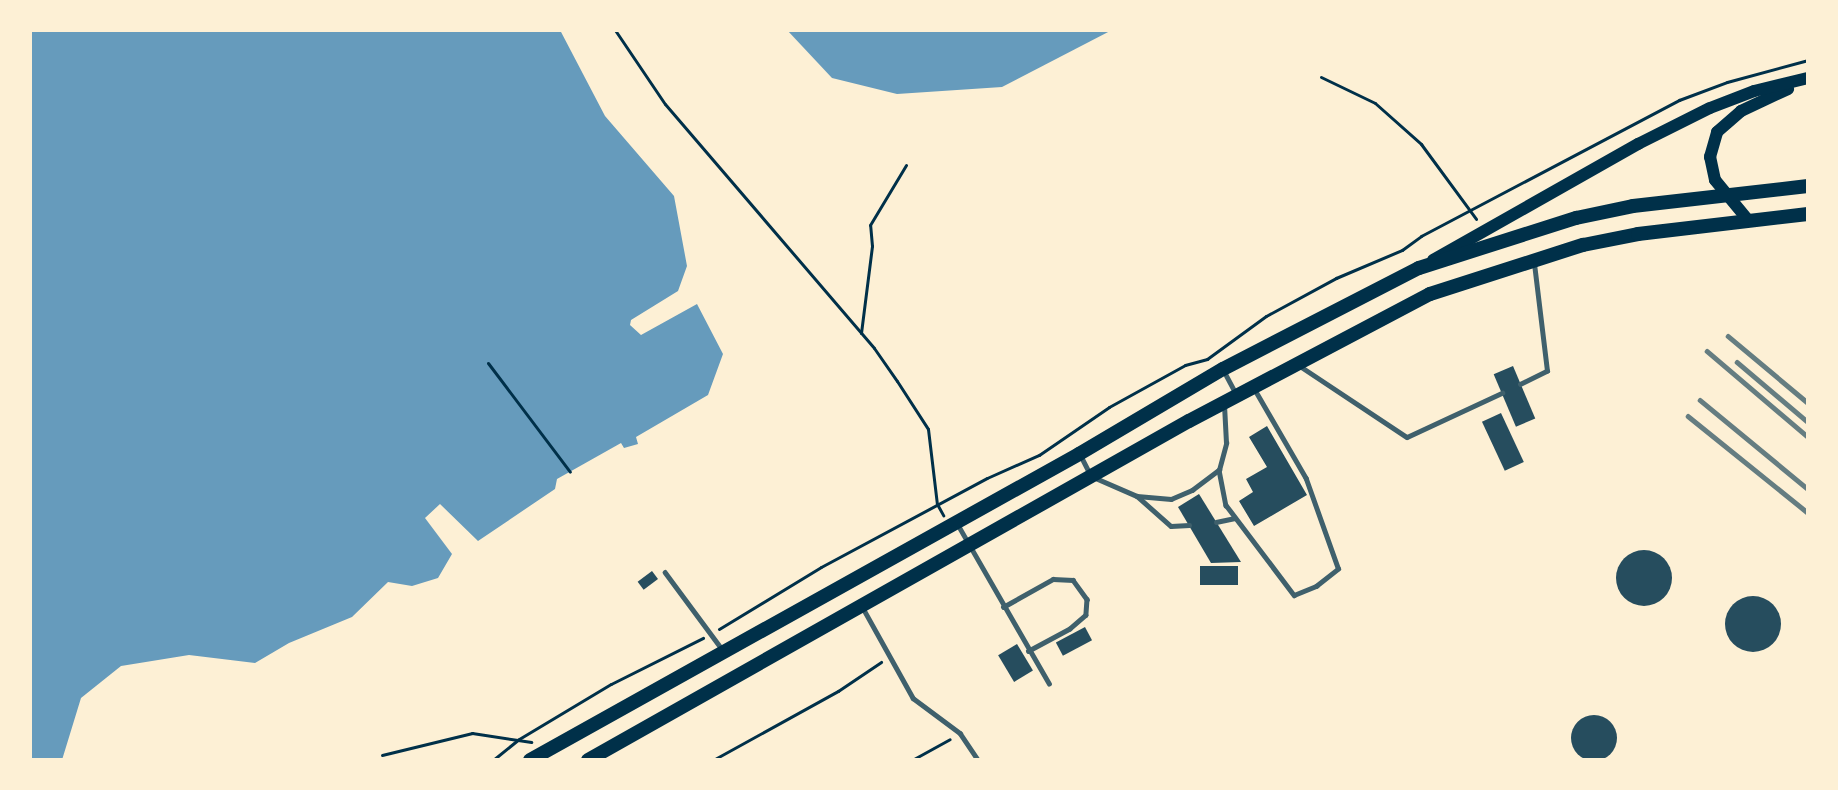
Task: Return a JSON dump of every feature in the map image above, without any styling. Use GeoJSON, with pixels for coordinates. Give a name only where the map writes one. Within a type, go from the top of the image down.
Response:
{"type":"FeatureCollection","features":[{"type":"Feature","properties":{"kind":"main road"},"geometry":{"type":"LineString","coordinates":[[1748,220],[1725,195],[1715,180],[1710,157],[1717,132],[1741,111],[1808,79]]}},
{"type":"Feature","properties":{"kind":"main road"},"geometry":{"type":"LineString","coordinates":[[530,760],[1079,454],[1224,369],[1419,268],[1486,228],[1710,108],[1754,91],[1808,79]]}},
{"type":"Feature","properties":{"kind":"main road"},"geometry":{"type":"LineString","coordinates":[[1419,268],[1575,218],[1725,195],[1808,186]]}},
{"type":"Feature","properties":{"kind":"main road"},"geometry":{"type":"LineString","coordinates":[[588,760],[1224,402],[1430,294],[1583,245],[1638,234],[1808,214]]}},
{"type":"Feature","properties":{"kind":"lane"},"geometry":{"type":"LineString","coordinates":[[1520,384],[1547,371],[1534,261]]}},
{"type":"Feature","properties":{"kind":"lane"},"geometry":{"type":"LineString","coordinates":[[1295,363],[1407,436],[1502,393]]}},
{"type":"Feature","properties":{"kind":"lane"},"geometry":{"type":"LineString","coordinates":[[1224,369],[1237,395]]}},
{"type":"Feature","properties":{"kind":"lane"},"geometry":{"type":"LineString","coordinates":[[1224,402],[1226,443],[1219,470],[1226,505],[1294,595],[1317,586],[1338,569],[1306,479],[1253,386]]}},
{"type":"Feature","properties":{"kind":"lane"},"geometry":{"type":"LineString","coordinates":[[1079,454],[1091,476],[1137,496],[1171,526],[1189,525]]}},
{"type":"Feature","properties":{"kind":"lane"},"geometry":{"type":"LineString","coordinates":[[1137,496],[1171,499],[1192,490],[1219,470]]}},
{"type":"Feature","properties":{"kind":"lane"},"geometry":{"type":"LineString","coordinates":[[1216,522],[1235,518]]}},
{"type":"Feature","properties":{"kind":"lane"},"geometry":{"type":"LineString","coordinates":[[952,523],[970,545],[1003,607],[1049,683]]}},
{"type":"Feature","properties":{"kind":"lane"},"geometry":{"type":"LineString","coordinates":[[665,572],[713,633],[724,651]]}},
{"type":"Feature","properties":{"kind":"lane"},"geometry":{"type":"LineString","coordinates":[[1003,607],[1053,579],[1074,580],[1087,599],[1086,615],[1070,629],[1029,651]]}},
{"type":"Feature","properties":{"kind":"lane"},"geometry":{"type":"LineString","coordinates":[[862,606],[914,698],[960,733],[978,760]]}},
{"type":"Feature","properties":{"kind":"path"},"geometry":{"type":"LineString","coordinates":[[615,30],[665,104],[861,333],[928,429],[937,504],[952,523]]}},
{"type":"Feature","properties":{"kind":"path"},"geometry":{"type":"LineString","coordinates":[[493,760],[519,740],[644,666],[713,633],[763,600],[937,504],[1039,455],[1109,407],[1220,350],[1266,316],[1378,258],[1402,250],[1469,211],[1679,100],[1727,82],[1808,60]]}},
{"type":"Feature","properties":{"kind":"path"},"geometry":{"type":"LineString","coordinates":[[1321,77],[1375,103],[1421,144],[1469,211],[1486,228]]}},
{"type":"Feature","properties":{"kind":"path"},"geometry":{"type":"LineString","coordinates":[[861,333],[872,246],[870,225],[906,165]]}},
{"type":"Feature","properties":{"kind":"path"},"geometry":{"type":"LineString","coordinates":[[488,363],[570,472]]}},
{"type":"Feature","properties":{"kind":"path"},"geometry":{"type":"LineString","coordinates":[[713,760],[838,691],[890,656]]}},
{"type":"Feature","properties":{"kind":"path"},"geometry":{"type":"LineString","coordinates":[[382,755],[472,733],[553,747]]}},
{"type":"Feature","properties":{"kind":"path"},"geometry":{"type":"LineString","coordinates":[[912,760],[960,733]]}},
{"type":"Feature","properties":{"kind":"water"},"geometry":{"type":"Polygon","coordinates":[[[30,30],[560,30],[605,116],[674,196],[687,266],[678,291],[631,320],[630,325],[641,335],[697,304],[723,354],[708,395],[636,437],[638,444],[624,448],[621,443],[557,479],[555,489],[478,541],[440,504],[425,518],[452,554],[438,578],[412,586],[388,582],[352,617],[289,643],[255,663],[189,655],[121,666],[81,698],[62,760],[30,760],[30,30]]]}},
{"type":"Feature","properties":{"kind":"water"},"geometry":{"type":"Polygon","coordinates":[[[787,30],[1112,30],[1002,87],[897,94],[832,78],[787,30]]]}},
{"type":"Feature","properties":{"kind":"building"},"geometry":{"type":"Polygon","coordinates":[[[1513,366],[1535,418],[1516,427],[1494,374],[1513,366]]]}},
{"type":"Feature","properties":{"kind":"building"},"geometry":{"type":"Polygon","coordinates":[[[1501,413],[1524,462],[1505,471],[1482,422],[1501,413]]]}},
{"type":"Feature","properties":{"kind":"building"},"geometry":{"type":"Polygon","coordinates":[[[1267,426],[1307,495],[1254,526],[1239,501],[1253,492],[1246,479],[1267,467],[1249,437],[1267,426]]]}},
{"type":"Feature","properties":{"kind":"building"},"geometry":{"type":"Polygon","coordinates":[[[1199,494],[1241,562],[1211,563],[1178,507],[1199,494]]]}},
{"type":"Feature","properties":{"kind":"building"},"geometry":{"type":"Polygon","coordinates":[[[1644,550],[1655,552],[1664,558],[1670,567],[1672,578],[1670,589],[1664,598],[1655,604],[1644,606],[1633,604],[1624,598],[1618,589],[1616,578],[1618,567],[1624,558],[1633,552],[1644,550]]]}},
{"type":"Feature","properties":{"kind":"building"},"geometry":{"type":"Polygon","coordinates":[[[1200,566],[1238,566],[1238,585],[1200,585],[1200,566]]]}},
{"type":"Feature","properties":{"kind":"building"},"geometry":{"type":"Polygon","coordinates":[[[652,571],[658,579],[644,590],[638,582],[652,571]]]}},
{"type":"Feature","properties":{"kind":"building"},"geometry":{"type":"Polygon","coordinates":[[[1753,596],[1764,598],[1773,604],[1779,613],[1781,624],[1779,635],[1773,644],[1764,650],[1753,652],[1742,650],[1733,644],[1727,635],[1725,624],[1727,613],[1733,604],[1742,598],[1753,596]]]}},
{"type":"Feature","properties":{"kind":"building"},"geometry":{"type":"Polygon","coordinates":[[[1085,627],[1092,640],[1063,656],[1056,642],[1085,627]]]}},
{"type":"Feature","properties":{"kind":"building"},"geometry":{"type":"Polygon","coordinates":[[[1017,644],[1033,671],[1014,682],[998,655],[1017,644]]]}},
{"type":"Feature","properties":{"kind":"building"},"geometry":{"type":"Polygon","coordinates":[[[1594,715],[1610,722],[1617,738],[1610,754],[1594,761],[1578,754],[1571,738],[1578,722],[1594,715]]]}},
{"type":"Feature","properties":{"kind":"railway"},"geometry":{"type":"LineString","coordinates":[[1728,336],[1808,403]]}},
{"type":"Feature","properties":{"kind":"railway"},"geometry":{"type":"LineString","coordinates":[[1707,351],[1808,437]]}},
{"type":"Feature","properties":{"kind":"railway"},"geometry":{"type":"LineString","coordinates":[[1737,362],[1808,422]]}},
{"type":"Feature","properties":{"kind":"railway"},"geometry":{"type":"LineString","coordinates":[[1700,400],[1808,489]]}},
{"type":"Feature","properties":{"kind":"railway"},"geometry":{"type":"LineString","coordinates":[[1688,416],[1808,513]]}}]}
